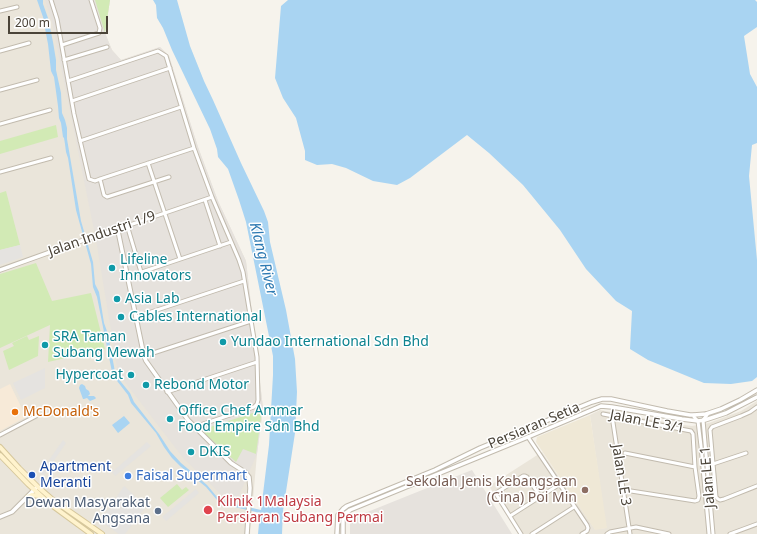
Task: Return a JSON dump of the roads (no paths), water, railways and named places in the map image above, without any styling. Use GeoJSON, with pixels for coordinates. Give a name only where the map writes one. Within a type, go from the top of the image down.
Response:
{"type":"FeatureCollection","features":[{"type":"Feature","properties":{"kind":"main road"},"geometry":{"type":"LineString","coordinates":[[0,447],[38,487],[53,500],[102,534]]}},
{"type":"Feature","properties":{"kind":"main road"},"geometry":{"type":"LineString","coordinates":[[0,455],[40,496],[91,534]]}},
{"type":"Feature","properties":{"kind":"main road"},"geometry":{"type":"LineString","coordinates":[[28,484],[28,496],[40,496]]}},
{"type":"Feature","properties":{"kind":"street"},"geometry":{"type":"LineString","coordinates":[[51,0],[57,19],[88,177],[91,180],[100,179],[194,148]]}},
{"type":"Feature","properties":{"kind":"street"},"geometry":{"type":"LineString","coordinates":[[62,45],[98,33],[100,28],[90,0]]}},
{"type":"Feature","properties":{"kind":"street"},"geometry":{"type":"LineString","coordinates":[[0,11],[17,7]]}},
{"type":"Feature","properties":{"kind":"street"},"geometry":{"type":"LineString","coordinates":[[0,51],[29,43]]}},
{"type":"Feature","properties":{"kind":"street"},"geometry":{"type":"LineString","coordinates":[[64,60],[107,47]]}},
{"type":"Feature","properties":{"kind":"street"},"geometry":{"type":"LineString","coordinates":[[68,81],[158,51],[166,56],[194,148],[212,197],[239,260],[244,281],[257,362],[257,404],[254,407],[194,427]]}},
{"type":"Feature","properties":{"kind":"street"},"geometry":{"type":"LineString","coordinates":[[72,101],[170,68]]}},
{"type":"Feature","properties":{"kind":"street"},"geometry":{"type":"LineString","coordinates":[[0,90],[37,80]]}},
{"type":"Feature","properties":{"kind":"street"},"geometry":{"type":"LineString","coordinates":[[80,141],[181,107]]}},
{"type":"Feature","properties":{"kind":"street"},"geometry":{"type":"LineString","coordinates":[[0,124],[50,110]]}},
{"type":"Feature","properties":{"kind":"street"},"geometry":{"type":"LineString","coordinates":[[0,172],[51,158]]}},
{"type":"Feature","properties":{"kind":"street"},"geometry":{"type":"LineString","coordinates":[[148,163],[180,259]]}},
{"type":"Feature","properties":{"kind":"street"},"geometry":{"type":"LineString","coordinates":[[100,179],[104,195],[107,197],[169,177]]}},
{"type":"Feature","properties":{"kind":"street","name":"Jalan Industri 1/9"},"geometry":{"type":"LineString","coordinates":[[0,270],[83,240],[212,197]]}},
{"type":"Feature","properties":{"kind":"street"},"geometry":{"type":"LineString","coordinates":[[205,200],[220,246]]}},
{"type":"Feature","properties":{"kind":"street"},"geometry":{"type":"LineString","coordinates":[[127,225],[141,272]]}},
{"type":"Feature","properties":{"kind":"street"},"geometry":{"type":"LineString","coordinates":[[115,230],[118,231],[146,361],[194,427],[231,463],[248,474],[250,480],[247,534]]}},
{"type":"Feature","properties":{"kind":"street"},"geometry":{"type":"LineString","coordinates":[[127,277],[231,242]]}},
{"type":"Feature","properties":{"kind":"street"},"geometry":{"type":"LineString","coordinates":[[136,317],[244,281]]}},
{"type":"Feature","properties":{"kind":"street"},"geometry":{"type":"LineString","coordinates":[[144,356],[251,321]]}},
{"type":"Feature","properties":{"kind":"street"},"geometry":{"type":"LineString","coordinates":[[168,392],[257,362]]}},
{"type":"Feature","properties":{"kind":"street","name":"Persiaran Setia"},"geometry":{"type":"LineString","coordinates":[[342,510],[347,506],[435,470],[467,454],[602,399],[611,399],[694,415],[706,414],[731,404],[757,390]]}},
{"type":"Feature","properties":{"kind":"street","name":"Persiaran Setia"},"geometry":{"type":"LineString","coordinates":[[345,514],[350,510],[601,406],[698,421],[730,411],[757,397]]}},
{"type":"Feature","properties":{"kind":"street"},"geometry":{"type":"LineString","coordinates":[[757,407],[750,412],[711,428],[710,433],[716,497],[720,500],[724,499],[757,486]]}},
{"type":"Feature","properties":{"kind":"street","name":"Jalan LE 3/1"},"geometry":{"type":"LineString","coordinates":[[603,414],[691,431],[693,434],[695,467]]}},
{"type":"Feature","properties":{"kind":"street"},"geometry":{"type":"LineString","coordinates":[[703,420],[707,416],[706,414]]}},
{"type":"Feature","properties":{"kind":"street"},"geometry":{"type":"LineString","coordinates":[[694,415],[694,418],[698,421]]}},
{"type":"Feature","properties":{"kind":"street"},"geometry":{"type":"LineString","coordinates":[[0,435],[36,416]]}},
{"type":"Feature","properties":{"kind":"street","name":"Jalan LE 3"},"geometry":{"type":"LineString","coordinates":[[612,416],[630,534]]}},
{"type":"Feature","properties":{"kind":"street","name":"Jalan LE 1"},"geometry":{"type":"LineString","coordinates":[[703,420],[709,534]]}},
{"type":"Feature","properties":{"kind":"street","name":"Jalan LE 1"},"geometry":{"type":"LineString","coordinates":[[698,421],[713,534]]}},
{"type":"Feature","properties":{"kind":"street"},"geometry":{"type":"LineString","coordinates":[[524,430],[587,525],[587,531],[582,534]]}},
{"type":"Feature","properties":{"kind":"street"},"geometry":{"type":"LineString","coordinates":[[625,453],[695,467],[699,498],[695,501],[632,492]]}},
{"type":"Feature","properties":{"kind":"street"},"geometry":{"type":"LineString","coordinates":[[713,464],[746,453]]}},
{"type":"Feature","properties":{"kind":"street"},"geometry":{"type":"LineString","coordinates":[[521,534],[496,493],[525,476],[528,477],[540,496]]}},
{"type":"Feature","properties":{"kind":"street"},"geometry":{"type":"LineString","coordinates":[[698,484],[715,482]]}},
{"type":"Feature","properties":{"kind":"street"},"geometry":{"type":"LineString","coordinates":[[510,516],[560,484]]}},
{"type":"Feature","properties":{"kind":"street"},"geometry":{"type":"LineString","coordinates":[[0,517],[12,512],[38,487]]}},
{"type":"Feature","properties":{"kind":"street"},"geometry":{"type":"LineString","coordinates":[[532,534],[574,507]]}},
{"type":"Feature","properties":{"kind":"street"},"geometry":{"type":"LineString","coordinates":[[337,534],[338,515],[342,510],[345,514],[342,534]]}},
{"type":"Feature","properties":{"kind":"street"},"geometry":{"type":"LineString","coordinates":[[730,534],[757,524]]}},
{"type":"Feature","properties":{"kind":"street"},"geometry":{"type":"LineString","coordinates":[[607,534],[629,528],[640,528],[669,534]]}},
{"type":"Feature","properties":{"kind":"water","name":"Klang River"},"geometry":{"type":"Polygon","coordinates":[[[37,0],[43,0],[48,18],[61,93],[62,113],[67,128],[67,139],[81,221],[93,262],[95,284],[99,292],[104,323],[108,334],[117,377],[130,393],[134,402],[159,434],[170,451],[181,463],[207,485],[217,497],[226,502],[261,510],[269,445],[273,356],[246,222],[239,200],[228,169],[218,157],[217,149],[210,129],[157,18],[156,5],[153,0],[177,0],[190,46],[204,81],[268,222],[270,242],[286,310],[295,359],[297,392],[295,433],[283,511],[282,534],[258,534],[260,513],[222,504],[206,487],[180,466],[172,458],[156,433],[131,403],[128,395],[114,377],[97,297],[93,287],[91,264],[76,210],[68,158],[59,118],[54,77],[51,71],[43,17],[37,0]]]}},
{"type":"Feature","properties":{"kind":"water"},"geometry":{"type":"Polygon","coordinates":[[[288,0],[755,0],[757,2],[757,27],[744,36],[750,74],[757,87],[757,143],[752,145],[749,176],[757,260],[757,377],[752,381],[731,384],[704,383],[648,360],[630,349],[632,311],[616,301],[586,269],[560,230],[523,185],[489,153],[467,135],[410,178],[397,185],[373,181],[346,168],[332,164],[317,165],[305,160],[305,151],[296,118],[283,98],[275,78],[281,6],[288,0]]]}},
{"type":"Feature","properties":{"kind":"water"},"geometry":{"type":"Polygon","coordinates":[[[82,384],[89,391],[90,394],[88,396],[94,396],[96,398],[95,399],[90,401],[87,398],[83,399],[79,388],[82,384]]]}},
{"type":"Feature","properties":{"kind":"water"},"geometry":{"type":"Polygon","coordinates":[[[124,416],[130,423],[118,433],[112,425],[124,416]]]}},
{"type":"Feature","properties":{"kind":"place","name":"Lifeline Innovators"},"geometry":{"type":"Point","coordinates":[112,268]}},
{"type":"Feature","properties":{"kind":"place","name":"Asia Lab"},"geometry":{"type":"Point","coordinates":[117,299]}},
{"type":"Feature","properties":{"kind":"place","name":"Cables International"},"geometry":{"type":"Point","coordinates":[121,317]}},
{"type":"Feature","properties":{"kind":"place","name":"Yundao International Sdn Bhd"},"geometry":{"type":"Point","coordinates":[223,342]}},
{"type":"Feature","properties":{"kind":"place","name":"SRA Taman Subang Mewah"},"geometry":{"type":"Point","coordinates":[45,345]}},
{"type":"Feature","properties":{"kind":"place","name":"Hypercoat"},"geometry":{"type":"Point","coordinates":[131,375]}},
{"type":"Feature","properties":{"kind":"place","name":"Rebond Motor"},"geometry":{"type":"Point","coordinates":[146,385]}},
{"type":"Feature","properties":{"kind":"place","name":"McDonald's"},"geometry":{"type":"Point","coordinates":[15,412]}},
{"type":"Feature","properties":{"kind":"place","name":"Office Chef Ammar Food Empire Sdn Bhd"},"geometry":{"type":"Point","coordinates":[170,419]}},
{"type":"Feature","properties":{"kind":"place","name":"DKIS"},"geometry":{"type":"Point","coordinates":[191,452]}},
{"type":"Feature","properties":{"kind":"place","name":"Apartment Meranti"},"geometry":{"type":"Point","coordinates":[32,475]}},
{"type":"Feature","properties":{"kind":"place","name":"Faisal Supermart"},"geometry":{"type":"Point","coordinates":[128,476]}},
{"type":"Feature","properties":{"kind":"place","name":"Sekolah Jenis Kebangsaan (Cina) Poi Min"},"geometry":{"type":"Point","coordinates":[585,490]}},
{"type":"Feature","properties":{"kind":"place","name":"Klinik 1Malaysia Persiaran Subang Permai"},"geometry":{"type":"Point","coordinates":[208,510]}},
{"type":"Feature","properties":{"kind":"place","name":"Dewan Masyarakat Angsana"},"geometry":{"type":"Point","coordinates":[158,511]}}]}
